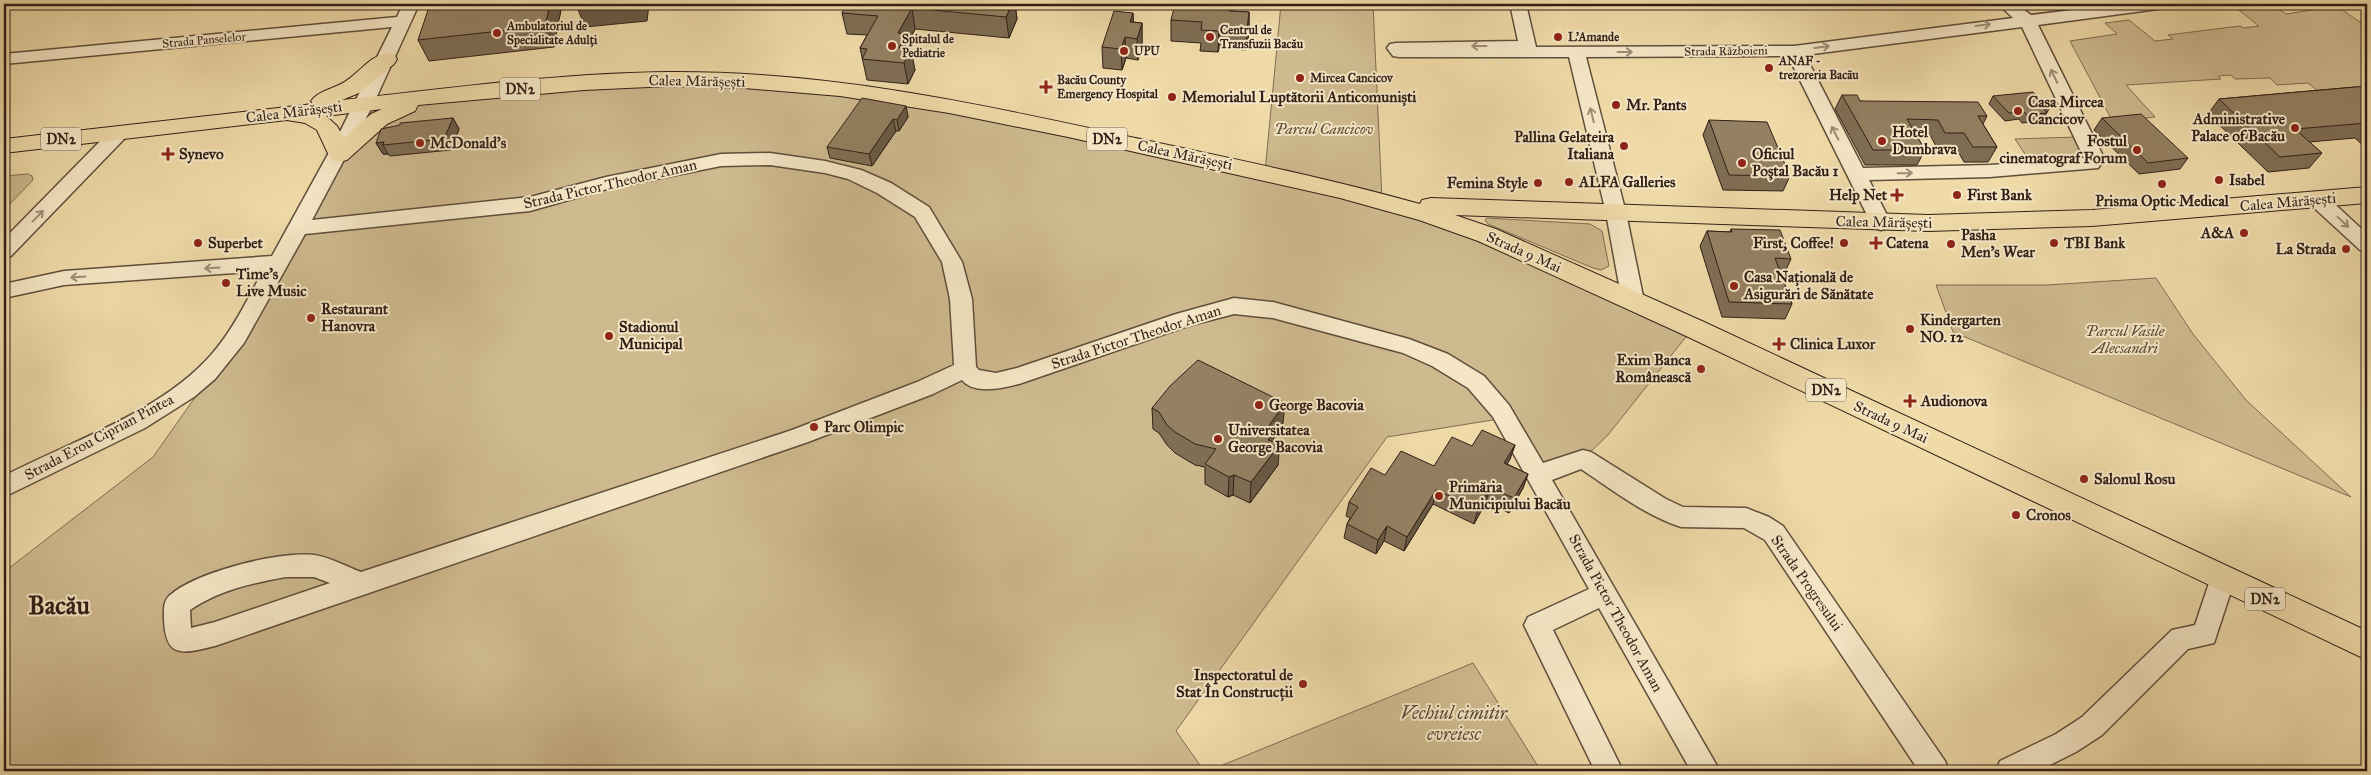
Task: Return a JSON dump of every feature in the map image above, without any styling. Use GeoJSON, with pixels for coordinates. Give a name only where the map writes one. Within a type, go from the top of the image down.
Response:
{"type":"FeatureCollection","features":[{"type":"Feature","properties":{"kind":"main road"},"geometry":{"type":"LineString","coordinates":[[285,114],[351,88],[386,59],[389,74],[395,82],[417,94],[433,97]]}},
{"type":"Feature","properties":{"kind":"main road","name":"Calea Mărășești"},"geometry":{"type":"LineString","coordinates":[[4,146],[364,104],[592,83],[661,80],[744,81],[840,89],[916,100],[1068,130],[1391,203],[1881,224],[2092,218],[2367,195]]}},
{"type":"Feature","properties":{"kind":"main road"},"geometry":{"type":"LineString","coordinates":[[285,114],[314,118],[326,126],[332,133],[338,155],[379,119],[393,111],[433,97]]}},
{"type":"Feature","properties":{"kind":"main road","name":"Strada 9 Mai"},"geometry":{"type":"LineString","coordinates":[[1391,203],[1487,236],[1633,301],[2367,646]]}},
{"type":"Feature","properties":{"kind":"street","name":"Strada Erou Ciprian Pintea"},"geometry":{"type":"LineString","coordinates":[[4,487],[160,406],[207,373],[227,352],[300,228],[364,104],[411,4]]}},
{"type":"Feature","properties":{"kind":"street"},"geometry":{"type":"LineString","coordinates":[[1518,4],[1529,49]]}},
{"type":"Feature","properties":{"kind":"street"},"geometry":{"type":"LineString","coordinates":[[1856,174],[1990,171],[2091,164],[2094,160],[2093,154],[2026,20],[2006,4]]}},
{"type":"Feature","properties":{"kind":"street","name":"Strada Războieni"},"geometry":{"type":"LineString","coordinates":[[1529,49],[1576,52],[1794,51],[2158,4]]}},
{"type":"Feature","properties":{"kind":"street","name":"Strada Panselelor"},"geometry":{"type":"LineString","coordinates":[[4,59],[404,21]]}},
{"type":"Feature","properties":{"kind":"street"},"geometry":{"type":"LineString","coordinates":[[1396,48],[1529,49],[1399,52],[1396,48]]}},
{"type":"Feature","properties":{"kind":"street"},"geometry":{"type":"LineString","coordinates":[[1794,51],[1881,224]]}},
{"type":"Feature","properties":{"kind":"street"},"geometry":{"type":"LineString","coordinates":[[1576,52],[1616,213],[1633,301]]}},
{"type":"Feature","properties":{"kind":"street"},"geometry":{"type":"LineString","coordinates":[[4,251],[119,132]]}},
{"type":"Feature","properties":{"kind":"street","name":"Strada Pictor Theodor Aman"},"geometry":{"type":"LineString","coordinates":[[300,228],[530,204],[615,181],[721,160],[770,158],[854,174],[884,188],[922,212],[952,262],[961,299],[965,369],[973,378],[996,381],[1019,376],[1218,309],[1234,306],[1273,310],[1409,347],[1459,370],[1476,382],[1501,411],[1706,771]]}},
{"type":"Feature","properties":{"kind":"street"},"geometry":{"type":"LineString","coordinates":[[2318,200],[2367,245]]}},
{"type":"Feature","properties":{"kind":"street"},"geometry":{"type":"LineString","coordinates":[[4,291],[64,278],[278,263]]}},
{"type":"Feature","properties":{"kind":"street"},"geometry":{"type":"LineString","coordinates":[[362,583],[315,566],[286,566],[232,578],[194,593],[177,605],[178,636],[186,641],[215,634],[800,436],[924,388],[965,369]]}},
{"type":"Feature","properties":{"kind":"street","name":"Strada Progresului"},"geometry":{"type":"LineString","coordinates":[[1538,475],[1583,459],[1657,506],[1681,517],[1746,518],[1774,533],[1935,771]]}},
{"type":"Feature","properties":{"kind":"street"},"geometry":{"type":"LineString","coordinates":[[2010,771],[2066,742],[2092,726],[2181,638],[2205,635],[2222,579]]}},
{"type":"Feature","properties":{"kind":"street"},"geometry":{"type":"LineString","coordinates":[[1605,593],[1537,625],[1609,771]]}},
{"type":"Feature","properties":{"kind":"green space","name":"Parc Olimpic"},"geometry":{"type":"Polygon","coordinates":[[[1281,4],[1373,4],[1382,200],[1693,328],[1608,435],[1583,459],[1538,475],[1505,418],[1387,437],[1176,731],[1204,771],[4,771],[4,572],[153,457],[227,352],[364,104],[584,83],[840,89],[1265,172],[1281,4]]]}},
{"type":"Feature","properties":{"kind":"green space"},"geometry":{"type":"Polygon","coordinates":[[[2271,4],[2286,14],[2337,6],[2367,27],[2367,109],[2333,103],[2308,83],[2277,85],[2270,78],[2235,79],[2231,75],[2218,76],[2221,79],[2126,85],[2155,117],[2113,122],[2070,41],[2117,34],[2105,23],[2129,20],[2155,41],[2173,39],[2168,35],[2240,26],[2244,28],[2259,26],[2235,7],[2271,4]]]}},
{"type":"Feature","properties":{"kind":"green space"},"geometry":{"type":"Polygon","coordinates":[[[2076,137],[2087,161],[2031,163],[2015,139],[2076,137]]]}},
{"type":"Feature","properties":{"kind":"green space"},"geometry":{"type":"Polygon","coordinates":[[[28,174],[32,176],[33,180],[4,210],[4,176],[28,174]]]}},
{"type":"Feature","properties":{"kind":"green space"},"geometry":{"type":"Polygon","coordinates":[[[1487,218],[1590,224],[1602,231],[1609,266],[1601,270],[1593,268],[1488,224],[1485,220],[1487,218]]]}},
{"type":"Feature","properties":{"kind":"green space","name":"Parcul Vasile Alecsandri"},"geometry":{"type":"Polygon","coordinates":[[[2156,278],[2193,334],[2246,400],[2351,497],[1953,332],[1936,285],[2047,285],[2156,278]]]}},
{"type":"Feature","properties":{"kind":"green space","name":"Vechiul cimitir evreiesc"},"geometry":{"type":"Polygon","coordinates":[[[1473,663],[1541,771],[1208,771],[1473,663]]]}},
{"type":"Feature","properties":{"kind":"building"},"geometry":{"type":"Polygon","coordinates":[[[430,4],[550,4],[545,26],[418,40],[430,4]]]}},
{"type":"Feature","properties":{"kind":"building"},"geometry":{"type":"Polygon","coordinates":[[[577,4],[602,4],[577,7],[577,4]]]}},
{"type":"Feature","properties":{"kind":"building"},"geometry":{"type":"Polygon","coordinates":[[[847,4],[1012,4],[1006,17],[912,8],[898,33],[906,34],[899,48],[911,49],[904,63],[862,59],[867,49],[860,48],[878,16],[842,13],[847,4]]]}},
{"type":"Feature","properties":{"kind":"building"},"geometry":{"type":"Polygon","coordinates":[[[1175,4],[1230,8],[1229,11],[1249,12],[1247,29],[1219,27],[1219,31],[1201,30],[1202,22],[1171,20],[1175,4]]]}},
{"type":"Feature","properties":{"kind":"building"},"geometry":{"type":"Polygon","coordinates":[[[1114,11],[1133,13],[1130,22],[1142,23],[1137,39],[1125,37],[1121,49],[1102,47],[1114,11]]]}},
{"type":"Feature","properties":{"kind":"building"},"geometry":{"type":"Polygon","coordinates":[[[2367,86],[2367,123],[2295,129],[2322,153],[2280,157],[2219,99],[2367,86]]]}},
{"type":"Feature","properties":{"kind":"building"},"geometry":{"type":"Polygon","coordinates":[[[2033,92],[2049,109],[2044,109],[2047,113],[2027,115],[2024,112],[2009,113],[1993,96],[2033,92]]]}},
{"type":"Feature","properties":{"kind":"building"},"geometry":{"type":"Polygon","coordinates":[[[1842,95],[1857,95],[1860,101],[1978,102],[1987,116],[1978,116],[1997,147],[1973,147],[1964,133],[1945,133],[1938,120],[1907,119],[1925,150],[1873,150],[1842,95]]]}},
{"type":"Feature","properties":{"kind":"building"},"geometry":{"type":"Polygon","coordinates":[[[862,98],[906,106],[897,120],[893,119],[869,154],[827,147],[862,98]]]}},
{"type":"Feature","properties":{"kind":"building"},"geometry":{"type":"Polygon","coordinates":[[[2141,114],[2188,158],[2148,163],[2102,118],[2141,114]]]}},
{"type":"Feature","properties":{"kind":"building"},"geometry":{"type":"Polygon","coordinates":[[[453,118],[444,139],[383,145],[384,142],[376,143],[381,129],[400,125],[400,123],[453,118]]]}},
{"type":"Feature","properties":{"kind":"building"},"geometry":{"type":"Polygon","coordinates":[[[1709,120],[1767,122],[1790,176],[1729,175],[1709,120]]]}},
{"type":"Feature","properties":{"kind":"building"},"geometry":{"type":"Polygon","coordinates":[[[1731,229],[1780,230],[1791,259],[1775,258],[1792,304],[1729,302],[1707,231],[1732,232],[1731,229]]]}},
{"type":"Feature","properties":{"kind":"building","name":"Universitatea George Bacovia"},"geometry":{"type":"Polygon","coordinates":[[[1198,360],[1285,403],[1266,430],[1274,433],[1268,440],[1280,444],[1251,482],[1234,475],[1229,477],[1205,464],[1216,449],[1195,444],[1175,432],[1167,425],[1159,412],[1152,408],[1170,386],[1198,360]]]}},
{"type":"Feature","properties":{"kind":"building","name":"Primăria Municipiului Bacău"},"geometry":{"type":"Polygon","coordinates":[[[1482,430],[1515,445],[1504,463],[1528,474],[1514,498],[1490,488],[1478,509],[1436,490],[1407,537],[1387,526],[1378,540],[1347,524],[1358,507],[1349,502],[1371,468],[1385,475],[1401,451],[1434,466],[1452,437],[1472,446],[1482,430]]]}},
{"type":"Feature","properties":{"kind":"place","name":"Ambulatoriul de Specialitate Adulți"},"geometry":{"type":"Point","coordinates":[497,33]}},
{"type":"Feature","properties":{"kind":"place","name":"Centrul de Transfuzii Bacău"},"geometry":{"type":"Point","coordinates":[1210,37]}},
{"type":"Feature","properties":{"kind":"place","name":"L'Amande"},"geometry":{"type":"Point","coordinates":[1558,37]}},
{"type":"Feature","properties":{"kind":"place","name":"Spitalul de Pediatrie"},"geometry":{"type":"Point","coordinates":[892,46]}},
{"type":"Feature","properties":{"kind":"place","name":"UPU"},"geometry":{"type":"Point","coordinates":[1124,51]}},
{"type":"Feature","properties":{"kind":"place","name":"ANAF - trezoreria Bacău"},"geometry":{"type":"Point","coordinates":[1769,68]}},
{"type":"Feature","properties":{"kind":"place","name":"Mircea Cancicov"},"geometry":{"type":"Point","coordinates":[1300,78]}},
{"type":"Feature","properties":{"kind":"place","name":"Bacău County Emergency Hospital"},"geometry":{"type":"Point","coordinates":[1046,87]}},
{"type":"Feature","properties":{"kind":"place","name":"Memorialul Luptătorii Anticomuniști"},"geometry":{"type":"Point","coordinates":[1172,97]}},
{"type":"Feature","properties":{"kind":"place","name":"Mr. Pants"},"geometry":{"type":"Point","coordinates":[1616,105]}},
{"type":"Feature","properties":{"kind":"place","name":"Casa Mircea Cancicov"},"geometry":{"type":"Point","coordinates":[2018,111]}},
{"type":"Feature","properties":{"kind":"place","name":"Administrative Palace of Bacău"},"geometry":{"type":"Point","coordinates":[2295,128]}},
{"type":"Feature","properties":{"kind":"place","name":"Hotel Dumbrava"},"geometry":{"type":"Point","coordinates":[1882,141]}},
{"type":"Feature","properties":{"kind":"place","name":"McDonald's"},"geometry":{"type":"Point","coordinates":[420,143]}},
{"type":"Feature","properties":{"kind":"place","name":"Pallina Gelateira Italiana"},"geometry":{"type":"Point","coordinates":[1624,146]}},
{"type":"Feature","properties":{"kind":"place","name":"Fostul cinematograf Forum"},"geometry":{"type":"Point","coordinates":[2137,150]}},
{"type":"Feature","properties":{"kind":"place","name":"Synevo"},"geometry":{"type":"Point","coordinates":[168,154]}},
{"type":"Feature","properties":{"kind":"place","name":"Oficiul Poştal Bacău 1"},"geometry":{"type":"Point","coordinates":[1742,163]}},
{"type":"Feature","properties":{"kind":"place","name":"Isabel"},"geometry":{"type":"Point","coordinates":[2219,180]}},
{"type":"Feature","properties":{"kind":"place","name":"ALFA Galleries"},"geometry":{"type":"Point","coordinates":[1569,182]}},
{"type":"Feature","properties":{"kind":"place","name":"Femina Style"},"geometry":{"type":"Point","coordinates":[1538,183]}},
{"type":"Feature","properties":{"kind":"place","name":"Prisma Optic Medical"},"geometry":{"type":"Point","coordinates":[2162,184]}},
{"type":"Feature","properties":{"kind":"place","name":"Help Net"},"geometry":{"type":"Point","coordinates":[1897,195]}},
{"type":"Feature","properties":{"kind":"place","name":"First Bank"},"geometry":{"type":"Point","coordinates":[1957,195]}},
{"type":"Feature","properties":{"kind":"place","name":"A&A"},"geometry":{"type":"Point","coordinates":[2244,233]}},
{"type":"Feature","properties":{"kind":"place","name":"Superbet"},"geometry":{"type":"Point","coordinates":[198,243]}},
{"type":"Feature","properties":{"kind":"place","name":"First, Coffee!"},"geometry":{"type":"Point","coordinates":[1844,243]}},
{"type":"Feature","properties":{"kind":"place","name":"Catena"},"geometry":{"type":"Point","coordinates":[1876,243]}},
{"type":"Feature","properties":{"kind":"place","name":"TBI Bank"},"geometry":{"type":"Point","coordinates":[2054,243]}},
{"type":"Feature","properties":{"kind":"place","name":"Pasha Men's Wear"},"geometry":{"type":"Point","coordinates":[1951,244]}},
{"type":"Feature","properties":{"kind":"place","name":"La Strada"},"geometry":{"type":"Point","coordinates":[2346,249]}},
{"type":"Feature","properties":{"kind":"place","name":"Time's Live Music"},"geometry":{"type":"Point","coordinates":[226,283]}},
{"type":"Feature","properties":{"kind":"place","name":"Casa Națională de Asigurări de Sănătate"},"geometry":{"type":"Point","coordinates":[1734,286]}},
{"type":"Feature","properties":{"kind":"place","name":"Restaurant Hanovra"},"geometry":{"type":"Point","coordinates":[311,318]}},
{"type":"Feature","properties":{"kind":"place","name":"Kindergarten NO. 12"},"geometry":{"type":"Point","coordinates":[1910,329]}},
{"type":"Feature","properties":{"kind":"place","name":"Stadionul Municipal"},"geometry":{"type":"Point","coordinates":[609,336]}},
{"type":"Feature","properties":{"kind":"place","name":"Clinica Luxor"},"geometry":{"type":"Point","coordinates":[1779,344]}},
{"type":"Feature","properties":{"kind":"place","name":"Exim Banca Românească"},"geometry":{"type":"Point","coordinates":[1701,369]}},
{"type":"Feature","properties":{"kind":"place","name":"Audionova"},"geometry":{"type":"Point","coordinates":[1910,401]}},
{"type":"Feature","properties":{"kind":"place","name":"George Bacovia"},"geometry":{"type":"Point","coordinates":[1259,405]}},
{"type":"Feature","properties":{"kind":"place","name":"Parc Olimpic"},"geometry":{"type":"Point","coordinates":[814,427]}},
{"type":"Feature","properties":{"kind":"place","name":"Universitatea George Bacovia"},"geometry":{"type":"Point","coordinates":[1218,439]}},
{"type":"Feature","properties":{"kind":"place","name":"Salonul Rosu"},"geometry":{"type":"Point","coordinates":[2084,479]}},
{"type":"Feature","properties":{"kind":"place","name":"Primăria Municipiului Bacău"},"geometry":{"type":"Point","coordinates":[1439,496]}},
{"type":"Feature","properties":{"kind":"place","name":"Cronos"},"geometry":{"type":"Point","coordinates":[2016,515]}},
{"type":"Feature","properties":{"kind":"place","name":"Inspectoratul de Stat În Construcții"},"geometry":{"type":"Point","coordinates":[1303,684]}},
{"type":"Feature","properties":{"kind":"district","name":"Bacău"},"geometry":{"type":"Point","coordinates":[59,605]}},
{"type":"Feature","properties":{"kind":"park label","name":"Parcul Cancicov"},"geometry":{"type":"Point","coordinates":[1324,129]}}]}
